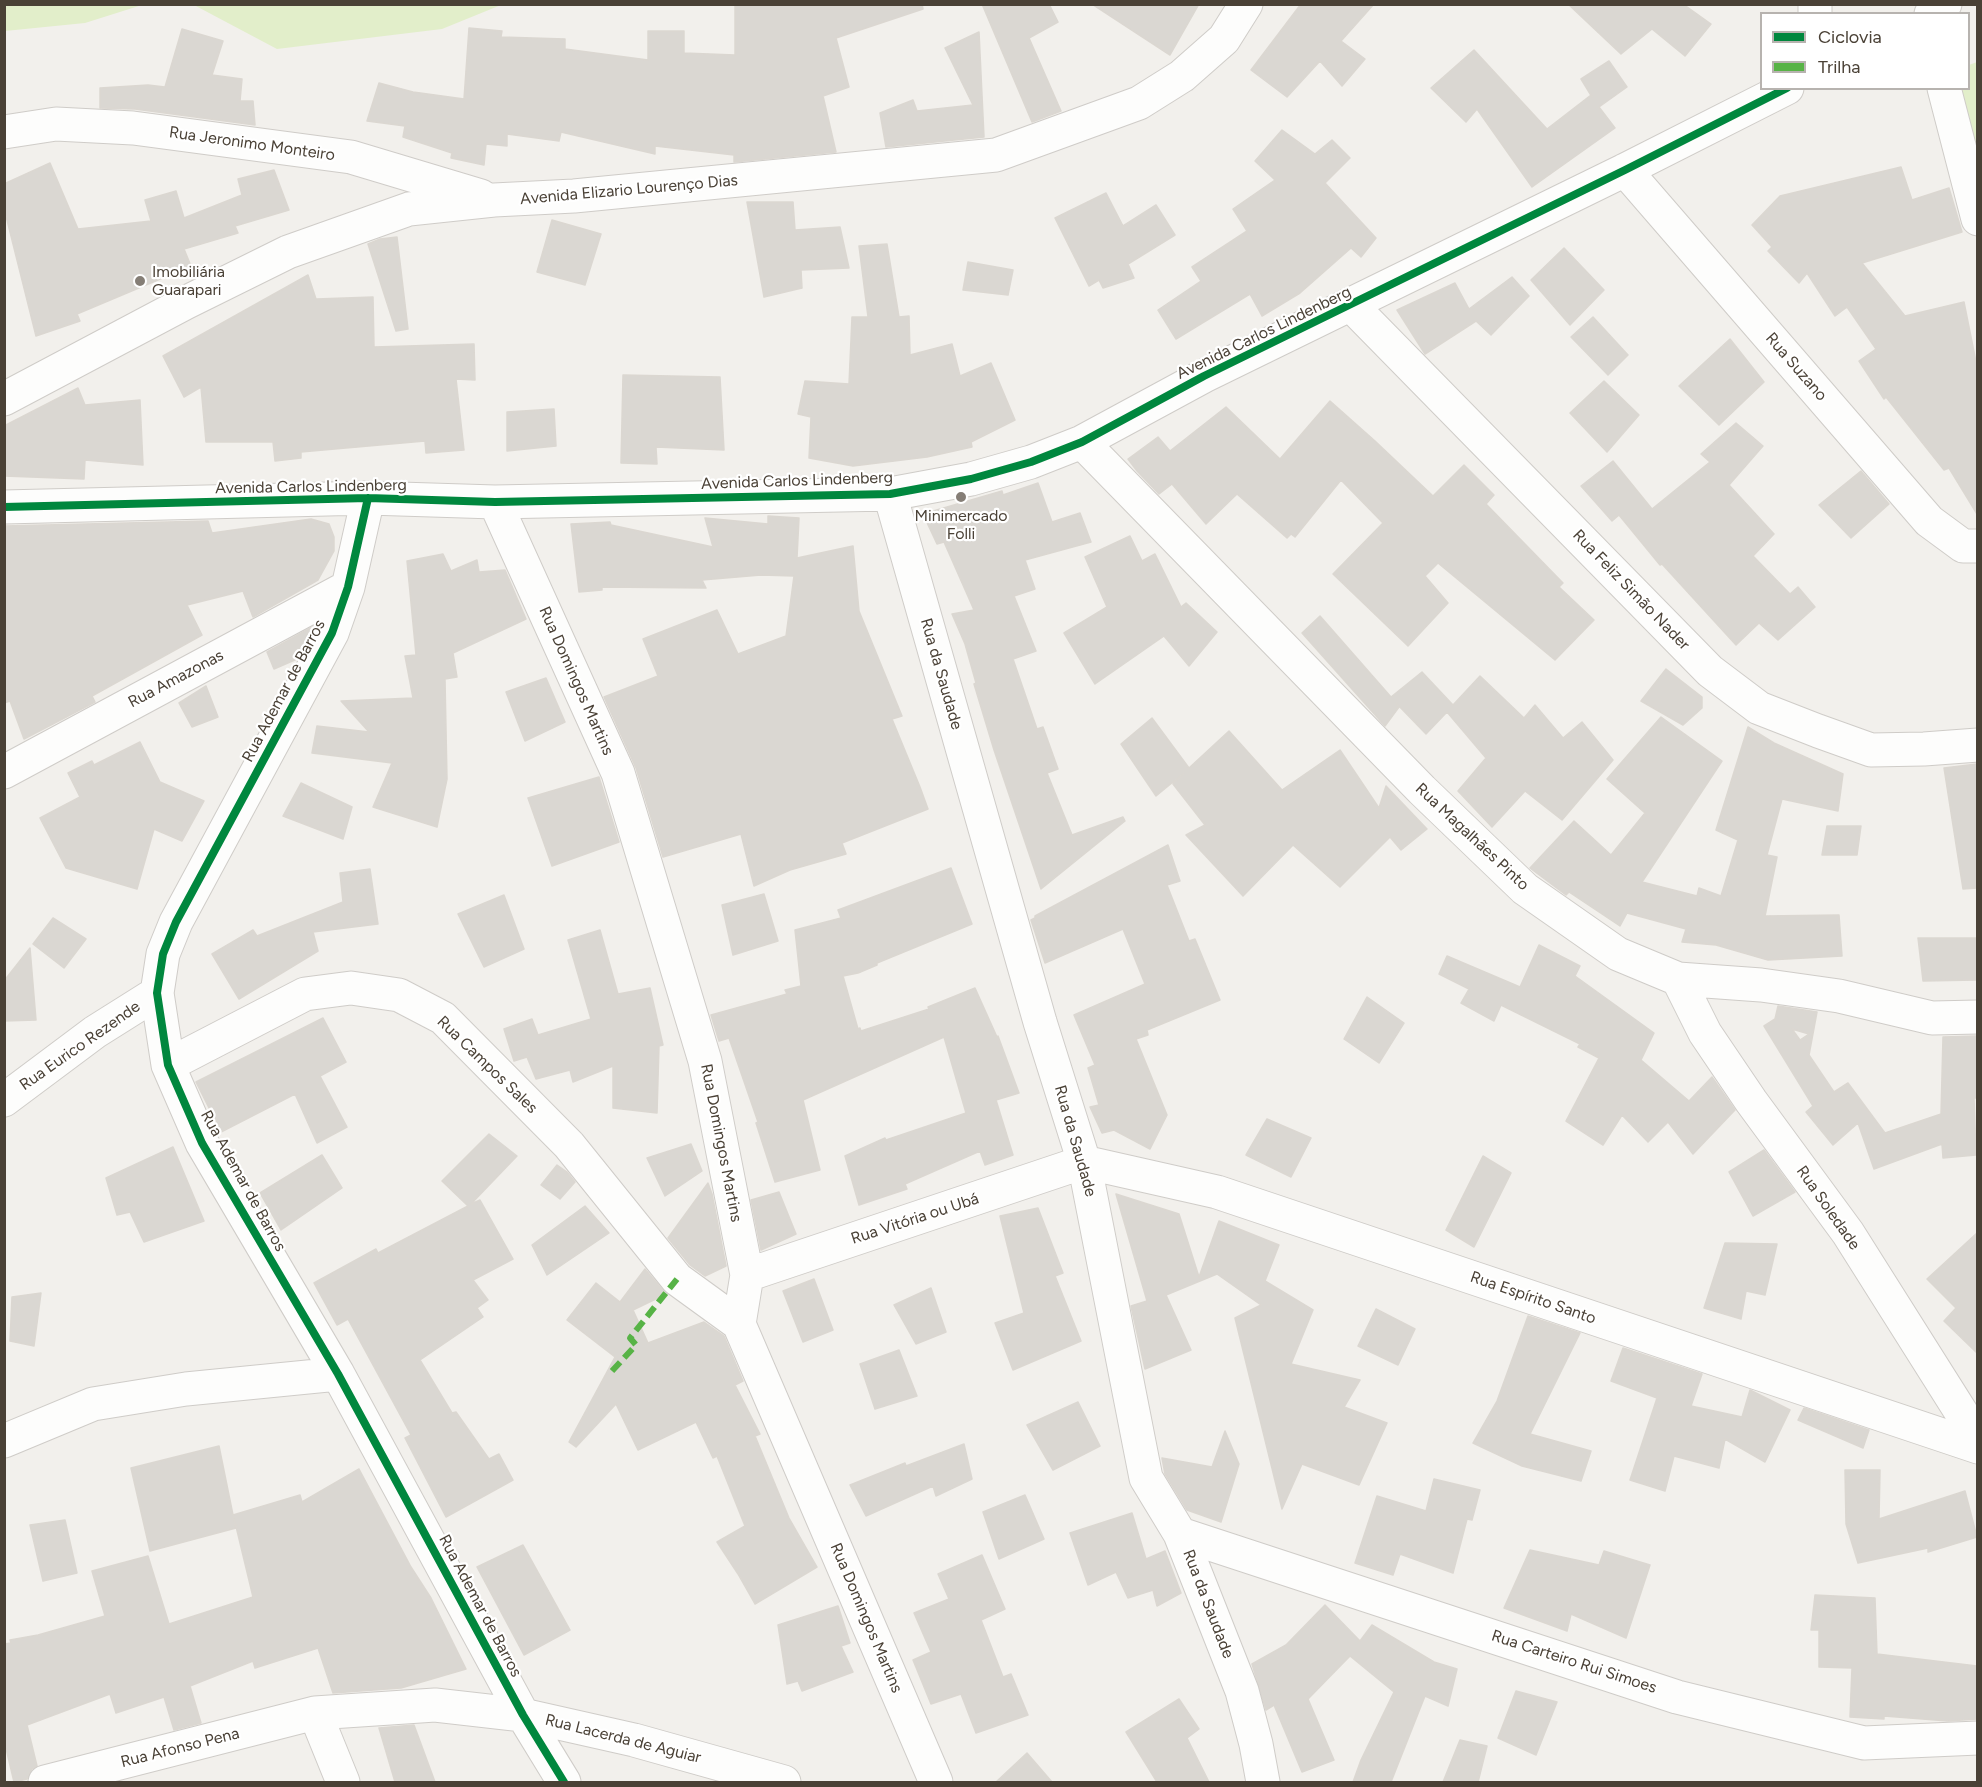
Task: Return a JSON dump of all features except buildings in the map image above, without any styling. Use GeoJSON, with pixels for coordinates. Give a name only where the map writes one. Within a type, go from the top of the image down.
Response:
{"type":"FeatureCollection","features":[{"type":"Feature","properties":{"kind":"street","name":"Avenida Elizario Lourenço Dias"},"geometry":{"type":"LineString","coordinates":[[4,399],[187,302],[288,252],[409,209],[494,200],[574,196],[996,155],[1139,103],[1182,76],[1224,39],[1246,4]]}},
{"type":"Feature","properties":{"kind":"street","name":"Avenida Carlos Lindenberg"},"geometry":{"type":"LineString","coordinates":[[4,507],[368,498],[495,501],[890,494],[971,479],[1031,462],[1082,442],[1204,376],[1783,90]]}},
{"type":"Feature","properties":{"kind":"street"},"geometry":{"type":"LineString","coordinates":[[1945,90],[1977,219]]}},
{"type":"Feature","properties":{"kind":"street","name":"Rua Jeronimo Monteiro"},"geometry":{"type":"LineString","coordinates":[[4,132],[56,124],[133,128],[351,157],[494,200]]}},
{"type":"Feature","properties":{"kind":"street","name":"Rua Suzano"},"geometry":{"type":"LineString","coordinates":[[1625,170],[1929,521],[1963,546],[1977,546]]}},
{"type":"Feature","properties":{"kind":"street","name":"Rua Feliz Simão Nader"},"geometry":{"type":"LineString","coordinates":[[1351,305],[1710,671],[1759,708],[1871,750],[1977,745]]}},
{"type":"Feature","properties":{"kind":"street","name":"Rua Magalhães Pinto"},"geometry":{"type":"LineString","coordinates":[[1082,442],[1422,790],[1525,889],[1618,954],[1678,979],[1839,996],[1932,1018],[1977,1017]]}},
{"type":"Feature","properties":{"kind":"street","name":"Rua da Saudade"},"geometry":{"type":"LineString","coordinates":[[890,494],[1040,1022],[1084,1162],[1146,1478],[1180,1534],[1242,1691],[1263,1782]]}},
{"type":"Feature","properties":{"kind":"street","name":"Rua Ademar de Barros"},"geometry":{"type":"LineString","coordinates":[[368,498],[348,587],[332,633],[176,921],[163,954],[157,993],[168,1065],[202,1143],[338,1374],[523,1715],[564,1782]]}},
{"type":"Feature","properties":{"kind":"street","name":"Rua Domingos Martins"},"geometry":{"type":"LineString","coordinates":[[495,501],[618,773],[705,1061],[747,1275],[739,1324],[936,1782]]}},
{"type":"Feature","properties":{"kind":"street","name":"Rua Amazonas"},"geometry":{"type":"LineString","coordinates":[[4,772],[348,587]]}},
{"type":"Feature","properties":{"kind":"street","name":"Rua Soledade"},"geometry":{"type":"LineString","coordinates":[[1678,979],[1705,1033],[1751,1101],[1848,1233],[1977,1439]]}},
{"type":"Feature","properties":{"kind":"street","name":"Rua Campos Sales"},"geometry":{"type":"LineString","coordinates":[[168,1065],[305,994],[351,988],[399,995],[443,1018],[569,1145],[677,1279],[739,1324]]}},
{"type":"Feature","properties":{"kind":"street","name":"Rua Eurico Rezende"},"geometry":{"type":"LineString","coordinates":[[4,1100],[95,1032],[157,993]]}},
{"type":"Feature","properties":{"kind":"street","name":"Rua Vitória ou Ubá"},"geometry":{"type":"LineString","coordinates":[[747,1275],[1084,1162]]}},
{"type":"Feature","properties":{"kind":"street","name":"Rua Espírito Santo"},"geometry":{"type":"LineString","coordinates":[[1084,1162],[1217,1192],[1977,1447]]}},
{"type":"Feature","properties":{"kind":"street"},"geometry":{"type":"LineString","coordinates":[[4,1441],[93,1404],[186,1389],[338,1374]]}},
{"type":"Feature","properties":{"kind":"street","name":"Rua Carteiro Rui Simoes"},"geometry":{"type":"LineString","coordinates":[[1180,1534],[1677,1697],[1864,1743],[1977,1738]]}},
{"type":"Feature","properties":{"kind":"street","name":"Rua Lacerda de Aguiar"},"geometry":{"type":"LineString","coordinates":[[315,1713],[435,1705],[523,1715],[634,1740],[784,1782]]}},
{"type":"Feature","properties":{"kind":"street"},"geometry":{"type":"LineString","coordinates":[[315,1713],[343,1782]]}},
{"type":"Feature","properties":{"kind":"street","name":"Rua Afonso Pena"},"geometry":{"type":"LineString","coordinates":[[45,1782],[315,1713]]}},
{"type":"Feature","properties":{"kind":"green space"},"geometry":{"type":"Polygon","coordinates":[[[5,4],[142,5],[85,23],[5,31],[5,4]]]}},
{"type":"Feature","properties":{"kind":"green space"},"geometry":{"type":"Polygon","coordinates":[[[194,5],[501,5],[442,29],[277,49],[194,5]]]}},
{"type":"Feature","properties":{"kind":"green space"},"geometry":{"type":"Polygon","coordinates":[[[1977,62],[1977,161],[1960,90],[1970,90],[1970,65],[1977,62]]]}},
{"type":"Feature","properties":{"kind":"marked path"},"geometry":{"type":"LineString","coordinates":[[612,1371],[636,1345],[630,1338],[677,1279]]}},
{"type":"Feature","properties":{"kind":"cycle path"},"geometry":{"type":"LineString","coordinates":[[4,507],[368,498],[495,502],[890,494],[971,479],[1031,462],[1082,442],[1204,376],[1783,90]]}},
{"type":"Feature","properties":{"kind":"cycle path"},"geometry":{"type":"LineString","coordinates":[[368,498],[348,587],[332,633],[176,922],[163,954],[157,993],[168,1065],[202,1143],[338,1374],[523,1715],[564,1782]]}},
{"type":"Feature","properties":{"kind":"place","name":"Imobiliária Guarapari"},"geometry":{"type":"Point","coordinates":[140,281]}},
{"type":"Feature","properties":{"kind":"place","name":"Minimercado Folli"},"geometry":{"type":"Point","coordinates":[961,497]}}]}
